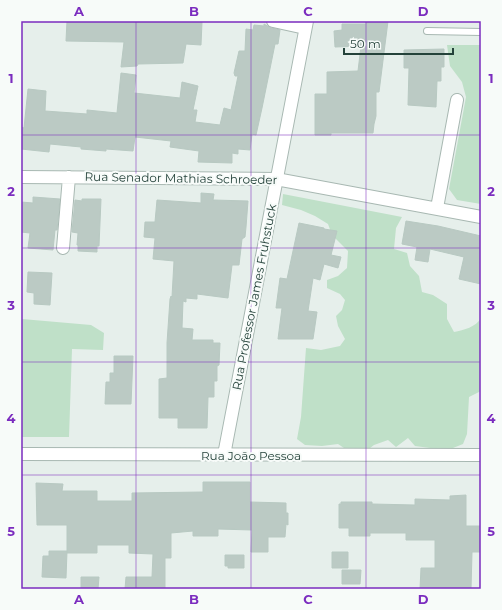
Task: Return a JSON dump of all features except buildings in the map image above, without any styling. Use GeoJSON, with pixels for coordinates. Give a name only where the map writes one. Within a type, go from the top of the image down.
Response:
{"type":"FeatureCollection","features":[{"type":"Feature","properties":{"kind":"street"},"geometry":{"type":"LineString","coordinates":[[272,21],[306,25]]}},
{"type":"Feature","properties":{"kind":"street","name":"Rua Professor James Fruhstuck"},"geometry":{"type":"LineString","coordinates":[[224,455],[306,25]]}},
{"type":"Feature","properties":{"kind":"street"},"geometry":{"type":"LineString","coordinates":[[437,208],[457,100]]}},
{"type":"Feature","properties":{"kind":"street","name":"Rua Senador Mathias Schroeder"},"geometry":{"type":"LineString","coordinates":[[21,177],[276,178],[481,216]]}},
{"type":"Feature","properties":{"kind":"street"},"geometry":{"type":"LineString","coordinates":[[63,248],[69,177]]}},
{"type":"Feature","properties":{"kind":"street","name":"Rua João Pessoa"},"geometry":{"type":"LineString","coordinates":[[21,454],[481,455]]}},
{"type":"Feature","properties":{"kind":"lane"},"geometry":{"type":"LineString","coordinates":[[427,31],[481,32]]}},
{"type":"Feature","properties":{"kind":"green space"},"geometry":{"type":"Polygon","coordinates":[[[447,45],[481,45],[481,204],[457,200],[449,189],[466,97],[462,82],[450,66],[447,45]]]}},
{"type":"Feature","properties":{"kind":"green space"},"geometry":{"type":"Polygon","coordinates":[[[283,194],[402,217],[396,228],[394,249],[407,253],[410,266],[419,276],[422,292],[433,295],[447,304],[447,319],[454,332],[473,326],[481,318],[481,391],[469,397],[467,434],[463,444],[453,448],[430,448],[415,446],[408,438],[396,447],[388,440],[374,445],[362,454],[350,452],[338,444],[322,446],[305,445],[297,439],[301,417],[306,348],[321,350],[340,346],[345,339],[338,326],[336,316],[342,310],[345,300],[340,294],[327,288],[327,280],[338,276],[347,268],[348,251],[332,235],[328,224],[301,210],[282,205],[283,194]]]}},
{"type":"Feature","properties":{"kind":"green space"},"geometry":{"type":"Polygon","coordinates":[[[22,319],[91,325],[104,333],[103,350],[72,349],[69,437],[21,437],[22,319]]]}}]}
